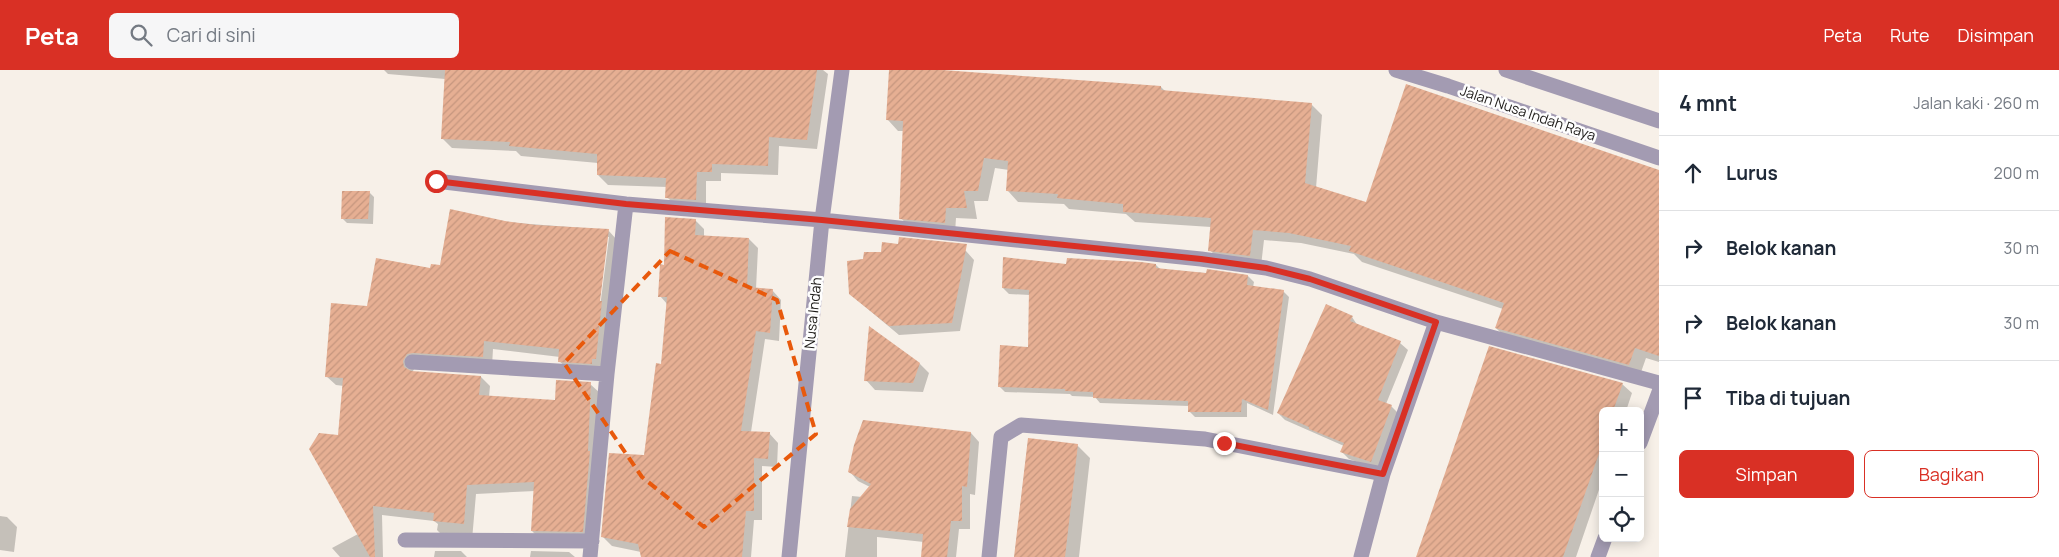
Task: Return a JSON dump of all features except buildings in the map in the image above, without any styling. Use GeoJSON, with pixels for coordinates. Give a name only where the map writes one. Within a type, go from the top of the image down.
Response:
{"type":"FeatureCollection","features":[{"type":"Feature","properties":{"kind":"street","name":"Nusa Indah"},"geometry":{"type":"LineString","coordinates":[[789,557],[822,220],[842,70]]}},
{"type":"Feature","properties":{"kind":"street","name":"Jalan Nusa Indah Raya"},"geometry":{"type":"LineString","coordinates":[[1396,70],[1659,158]]}},
{"type":"Feature","properties":{"kind":"street"},"geometry":{"type":"LineString","coordinates":[[1506,70],[1659,121]]}},
{"type":"Feature","properties":{"kind":"street"},"geometry":{"type":"LineString","coordinates":[[436,181],[626,204],[822,220],[1201,259],[1266,268],[1310,279],[1436,322],[1659,383]]}},
{"type":"Feature","properties":{"kind":"street"},"geometry":{"type":"LineString","coordinates":[[590,557],[606,374],[626,204]]}},
{"type":"Feature","properties":{"kind":"street"},"geometry":{"type":"LineString","coordinates":[[1361,557],[1383,474],[1436,322]]}},
{"type":"Feature","properties":{"kind":"street"},"geometry":{"type":"LineString","coordinates":[[412,362],[606,374]]}},
{"type":"Feature","properties":{"kind":"street"},"geometry":{"type":"LineString","coordinates":[[1644,432],[1659,392]]}},
{"type":"Feature","properties":{"kind":"street"},"geometry":{"type":"LineString","coordinates":[[989,557],[1001,437],[1021,425],[1205,439],[1383,474]]}},
{"type":"Feature","properties":{"kind":"street"},"geometry":{"type":"LineString","coordinates":[[405,540],[592,541]]}},
{"type":"Feature","properties":{"kind":"street"},"geometry":{"type":"LineString","coordinates":[[1598,557],[1604,542]]}},
{"type":"Feature","properties":{"kind":"highlighted area"},"geometry":{"type":"Polygon","coordinates":[[[670,251],[777,300],[816,434],[704,527],[642,477],[564,363],[670,251]]]}},
{"type":"Feature","properties":{"kind":"route"},"geometry":{"type":"LineString","coordinates":[[436,181],[626,204],[822,220],[1201,259],[1266,268],[1310,279],[1436,322],[1383,474],[1224,443]]}}]}
